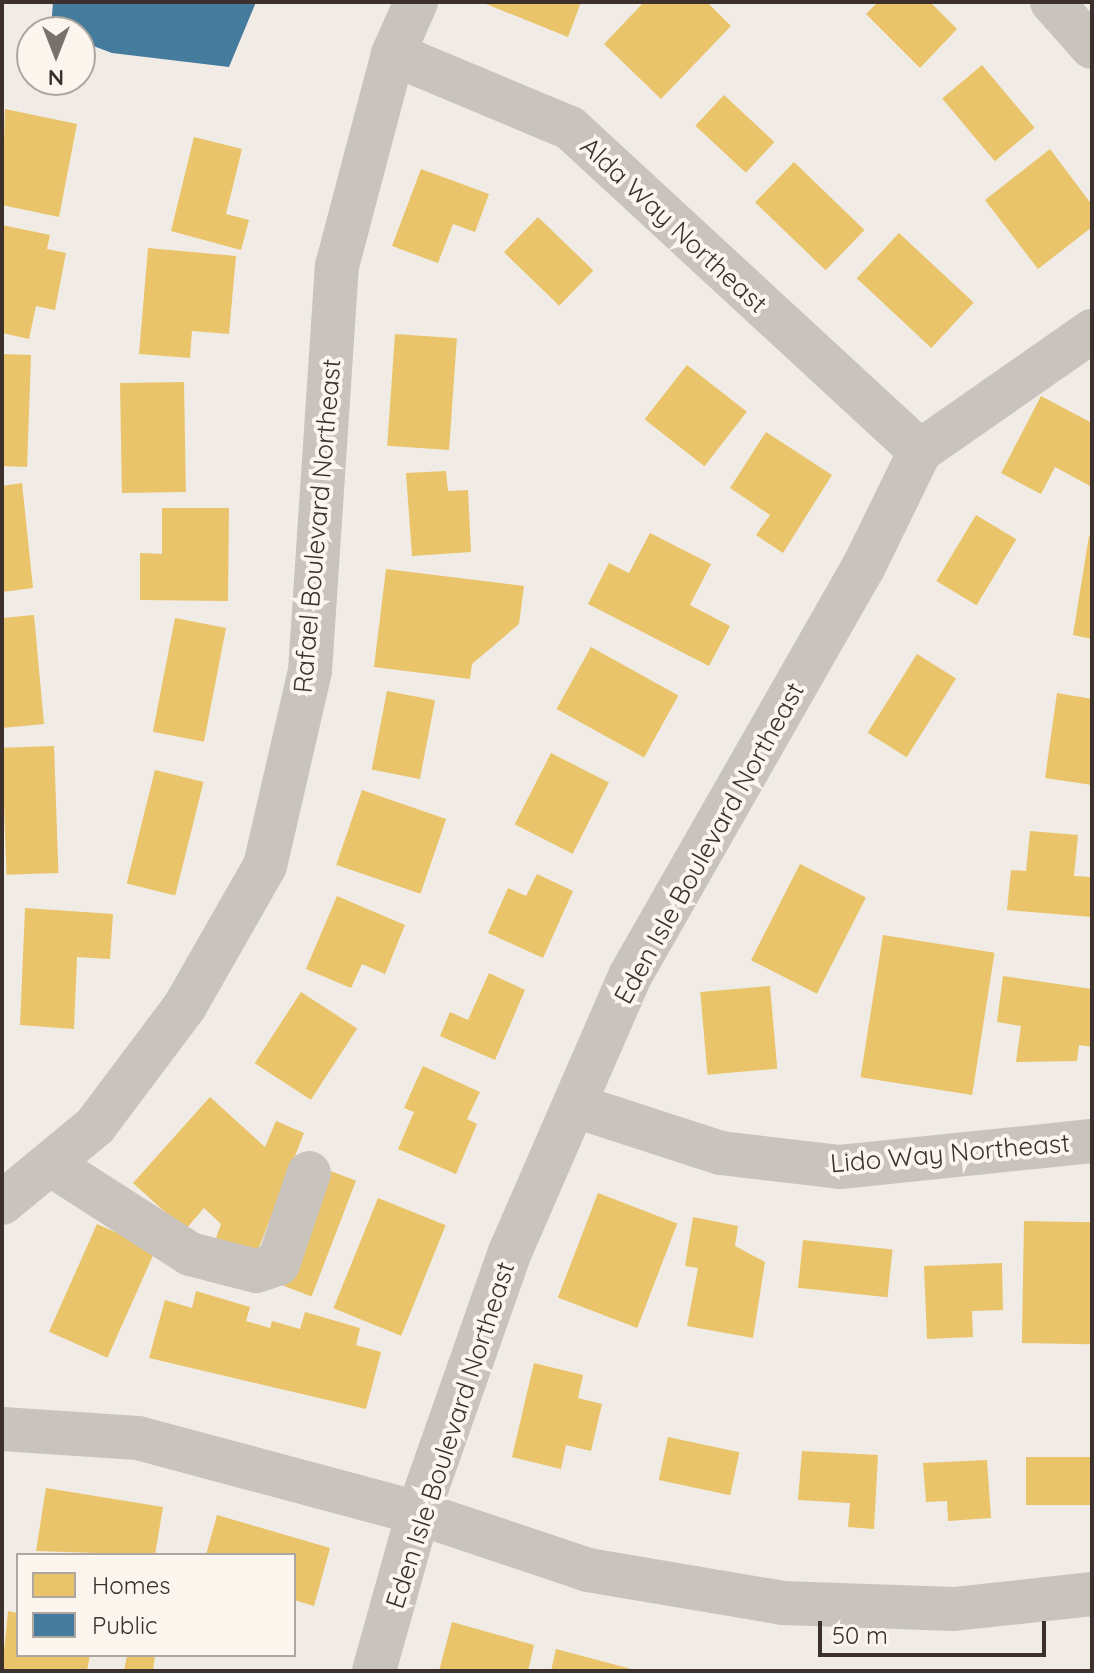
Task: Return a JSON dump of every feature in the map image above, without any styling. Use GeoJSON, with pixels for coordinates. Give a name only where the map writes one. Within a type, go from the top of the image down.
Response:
{"type":"FeatureCollection","features":[{"type":"Feature","properties":{"kind":"street","name":"Rafael Boulevard Northeast"},"geometry":{"type":"LineString","coordinates":[[2,1203],[95,1126],[185,1006],[265,866],[310,671],[337,266],[393,54],[416,2]]}},
{"type":"Feature","properties":{"kind":"street"},"geometry":{"type":"LineString","coordinates":[[1052,2],[1092,47]]}},
{"type":"Feature","properties":{"kind":"street","name":"Alda Way Northeast"},"geometry":{"type":"LineString","coordinates":[[393,54],[570,128],[920,451]]}},
{"type":"Feature","properties":{"kind":"street","name":"Eden Isle Boulevard Northeast"},"geometry":{"type":"LineString","coordinates":[[374,1671],[418,1513],[510,1252],[630,976],[863,568],[920,451],[1092,331]]}},
{"type":"Feature","properties":{"kind":"street","name":"Lido Way Northeast"},"geometry":{"type":"LineString","coordinates":[[576,1106],[721,1153],[840,1167],[1092,1141]]}},
{"type":"Feature","properties":{"kind":"street"},"geometry":{"type":"LineString","coordinates":[[50,1164],[190,1254],[256,1271],[278,1264],[309,1173]]}},
{"type":"Feature","properties":{"kind":"street"},"geometry":{"type":"LineString","coordinates":[[2,1429],[138,1438],[418,1513],[588,1570],[783,1603],[954,1609],[1092,1594]]}},
{"type":"Feature","properties":{"kind":"building: Homes"},"geometry":{"type":"Polygon","coordinates":[[[481,2],[581,2],[568,37],[481,2]]]}},
{"type":"Feature","properties":{"kind":"building: Homes"},"geometry":{"type":"Polygon","coordinates":[[[644,2],[707,2],[731,26],[661,99],[604,44],[644,2]]]}},
{"type":"Feature","properties":{"kind":"building: Homes"},"geometry":{"type":"Polygon","coordinates":[[[878,2],[930,2],[957,29],[920,68],[866,14],[878,2]]]}},
{"type":"Feature","properties":{"kind":"building: Homes"},"geometry":{"type":"Polygon","coordinates":[[[982,65],[1035,128],[995,161],[942,98],[982,65]]]}},
{"type":"Feature","properties":{"kind":"building: Homes"},"geometry":{"type":"Polygon","coordinates":[[[724,95],[774,142],[746,173],[695,126],[724,95]]]}},
{"type":"Feature","properties":{"kind":"building: Homes"},"geometry":{"type":"Polygon","coordinates":[[[5,109],[77,124],[59,217],[2,205],[5,109]]]}},
{"type":"Feature","properties":{"kind":"building: Homes"},"geometry":{"type":"Polygon","coordinates":[[[194,137],[242,149],[226,214],[249,220],[241,250],[171,231],[194,137]]]}},
{"type":"Feature","properties":{"kind":"building: Homes"},"geometry":{"type":"Polygon","coordinates":[[[1050,149],[1092,205],[1092,227],[1038,269],[985,200],[1050,149]]]}},
{"type":"Feature","properties":{"kind":"building: Homes"},"geometry":{"type":"Polygon","coordinates":[[[794,162],[864,230],[826,270],[755,202],[794,162]]]}},
{"type":"Feature","properties":{"kind":"building: Homes"},"geometry":{"type":"Polygon","coordinates":[[[421,169],[489,194],[475,232],[453,224],[438,263],[392,246],[421,169]]]}},
{"type":"Feature","properties":{"kind":"building: Homes"},"geometry":{"type":"Polygon","coordinates":[[[538,217],[593,270],[559,306],[504,252],[538,217]]]}},
{"type":"Feature","properties":{"kind":"building: Homes"},"geometry":{"type":"Polygon","coordinates":[[[2,225],[50,235],[47,249],[66,253],[55,310],[36,306],[29,339],[2,333],[2,225]]]}},
{"type":"Feature","properties":{"kind":"building: Homes"},"geometry":{"type":"Polygon","coordinates":[[[899,233],[974,303],[931,348],[857,278],[899,233]]]}},
{"type":"Feature","properties":{"kind":"building: Homes"},"geometry":{"type":"Polygon","coordinates":[[[148,248],[236,256],[229,334],[192,331],[190,358],[139,354],[148,248]]]}},
{"type":"Feature","properties":{"kind":"building: Homes"},"geometry":{"type":"Polygon","coordinates":[[[395,334],[457,338],[449,450],[387,446],[395,334]]]}},
{"type":"Feature","properties":{"kind":"building: Homes"},"geometry":{"type":"Polygon","coordinates":[[[2,354],[31,355],[27,467],[2,466],[2,354]]]}},
{"type":"Feature","properties":{"kind":"building: Homes"},"geometry":{"type":"Polygon","coordinates":[[[687,365],[747,412],[704,466],[645,419],[687,365]]]}},
{"type":"Feature","properties":{"kind":"building: Homes"},"geometry":{"type":"Polygon","coordinates":[[[184,382],[186,492],[122,493],[120,383],[184,382]]]}},
{"type":"Feature","properties":{"kind":"building: Homes"},"geometry":{"type":"Polygon","coordinates":[[[1041,396],[1092,423],[1092,487],[1055,467],[1041,494],[1001,473],[1041,396]]]}},
{"type":"Feature","properties":{"kind":"building: Homes"},"geometry":{"type":"Polygon","coordinates":[[[766,432],[832,475],[783,553],[756,535],[770,515],[730,488],[766,432]]]}},
{"type":"Feature","properties":{"kind":"building: Homes"},"geometry":{"type":"Polygon","coordinates":[[[446,471],[448,491],[468,490],[471,552],[412,556],[406,473],[446,471]]]}},
{"type":"Feature","properties":{"kind":"building: Homes"},"geometry":{"type":"Polygon","coordinates":[[[22,483],[33,588],[2,592],[2,486],[22,483]]]}},
{"type":"Feature","properties":{"kind":"building: Homes"},"geometry":{"type":"Polygon","coordinates":[[[162,508],[229,508],[228,601],[140,600],[140,553],[162,554],[162,508]]]}},
{"type":"Feature","properties":{"kind":"building: Homes"},"geometry":{"type":"Polygon","coordinates":[[[976,515],[1016,539],[977,605],[936,581],[976,515]]]}},
{"type":"Feature","properties":{"kind":"building: Homes"},"geometry":{"type":"Polygon","coordinates":[[[650,533],[711,564],[690,605],[730,626],[709,666],[588,604],[609,563],[629,573],[650,533]]]}},
{"type":"Feature","properties":{"kind":"building: Homes"},"geometry":{"type":"Polygon","coordinates":[[[1089,536],[1092,536],[1092,639],[1073,635],[1089,536]]]}},
{"type":"Feature","properties":{"kind":"building: Homes"},"geometry":{"type":"Polygon","coordinates":[[[386,569],[524,586],[519,624],[472,664],[470,679],[374,667],[386,569]]]}},
{"type":"Feature","properties":{"kind":"building: Homes"},"geometry":{"type":"Polygon","coordinates":[[[34,615],[44,724],[2,728],[2,618],[34,615]]]}},
{"type":"Feature","properties":{"kind":"building: Homes"},"geometry":{"type":"Polygon","coordinates":[[[175,618],[226,628],[204,742],[153,732],[175,618]]]}},
{"type":"Feature","properties":{"kind":"building: Homes"},"geometry":{"type":"Polygon","coordinates":[[[591,647],[678,695],[644,758],[557,709],[591,647]]]}},
{"type":"Feature","properties":{"kind":"building: Homes"},"geometry":{"type":"Polygon","coordinates":[[[917,654],[956,678],[907,757],[868,733],[917,654]]]}},
{"type":"Feature","properties":{"kind":"building: Homes"},"geometry":{"type":"Polygon","coordinates":[[[387,691],[435,700],[420,779],[372,770],[387,691]]]}},
{"type":"Feature","properties":{"kind":"building: Homes"},"geometry":{"type":"Polygon","coordinates":[[[1057,693],[1092,699],[1092,785],[1045,778],[1057,693]]]}},
{"type":"Feature","properties":{"kind":"building: Homes"},"geometry":{"type":"Polygon","coordinates":[[[54,746],[58,873],[6,875],[2,748],[54,746]]]}},
{"type":"Feature","properties":{"kind":"building: Homes"},"geometry":{"type":"Polygon","coordinates":[[[551,753],[609,783],[573,854],[515,824],[551,753]]]}},
{"type":"Feature","properties":{"kind":"building: Homes"},"geometry":{"type":"Polygon","coordinates":[[[155,770],[204,782],[175,896],[127,884],[155,770]]]}},
{"type":"Feature","properties":{"kind":"building: Homes"},"geometry":{"type":"Polygon","coordinates":[[[362,790],[446,819],[420,894],[336,865],[362,790]]]}},
{"type":"Feature","properties":{"kind":"building: Homes"},"geometry":{"type":"Polygon","coordinates":[[[1030,831],[1078,835],[1074,876],[1092,877],[1092,917],[1007,910],[1011,870],[1026,871],[1030,831]]]}},
{"type":"Feature","properties":{"kind":"building: Homes"},"geometry":{"type":"Polygon","coordinates":[[[800,864],[866,898],[817,994],[751,960],[800,864]]]}},
{"type":"Feature","properties":{"kind":"building: Homes"},"geometry":{"type":"Polygon","coordinates":[[[537,874],[573,891],[543,958],[488,933],[508,888],[526,896],[537,874]]]}},
{"type":"Feature","properties":{"kind":"building: Homes"},"geometry":{"type":"Polygon","coordinates":[[[337,896],[405,925],[385,974],[362,964],[351,988],[306,969],[337,896]]]}},
{"type":"Feature","properties":{"kind":"building: Homes"},"geometry":{"type":"Polygon","coordinates":[[[25,908],[113,914],[110,959],[77,957],[74,1029],[20,1025],[25,908]]]}},
{"type":"Feature","properties":{"kind":"building: Homes"},"geometry":{"type":"Polygon","coordinates":[[[883,935],[995,953],[972,1095],[860,1077],[883,935]]]}},
{"type":"Feature","properties":{"kind":"building: Homes"},"geometry":{"type":"Polygon","coordinates":[[[489,973],[525,990],[495,1060],[440,1036],[450,1012],[468,1020],[489,973]]]}},
{"type":"Feature","properties":{"kind":"building: Homes"},"geometry":{"type":"Polygon","coordinates":[[[1003,976],[1092,989],[1092,1047],[1079,1045],[1077,1061],[1016,1062],[1021,1026],[997,1022],[1003,976]]]}},
{"type":"Feature","properties":{"kind":"building: Homes"},"geometry":{"type":"Polygon","coordinates":[[[770,986],[777,1069],[708,1075],[700,992],[770,986]]]}},
{"type":"Feature","properties":{"kind":"building: Homes"},"geometry":{"type":"Polygon","coordinates":[[[301,992],[357,1028],[311,1100],[255,1063],[301,992]]]}},
{"type":"Feature","properties":{"kind":"building: Homes"},"geometry":{"type":"Polygon","coordinates":[[[423,1066],[480,1092],[467,1119],[477,1124],[456,1174],[398,1149],[414,1112],[404,1108],[423,1066]]]}},
{"type":"Feature","properties":{"kind":"building: Homes"},"geometry":{"type":"Polygon","coordinates":[[[210,1097],[265,1147],[276,1121],[304,1133],[256,1255],[216,1238],[221,1224],[204,1208],[185,1230],[133,1183],[210,1097]]]}},
{"type":"Feature","properties":{"kind":"building: Homes"},"geometry":{"type":"Polygon","coordinates":[[[328,1170],[356,1181],[312,1297],[284,1286],[328,1170]]]}},
{"type":"Feature","properties":{"kind":"building: Homes"},"geometry":{"type":"Polygon","coordinates":[[[598,1193],[677,1223],[637,1328],[558,1298],[598,1193]]]}},
{"type":"Feature","properties":{"kind":"building: Homes"},"geometry":{"type":"Polygon","coordinates":[[[378,1198],[446,1225],[401,1336],[333,1308],[378,1198]]]}},
{"type":"Feature","properties":{"kind":"building: Homes"},"geometry":{"type":"Polygon","coordinates":[[[693,1217],[738,1226],[735,1246],[765,1262],[753,1338],[687,1326],[698,1268],[685,1266],[693,1217]]]}},
{"type":"Feature","properties":{"kind":"building: Homes"},"geometry":{"type":"Polygon","coordinates":[[[1024,1221],[1092,1222],[1090,1344],[1022,1343],[1024,1221]]]}},
{"type":"Feature","properties":{"kind":"building: Homes"},"geometry":{"type":"Polygon","coordinates":[[[97,1224],[155,1250],[107,1358],[49,1332],[97,1224]]]}},
{"type":"Feature","properties":{"kind":"building: Homes"},"geometry":{"type":"Polygon","coordinates":[[[803,1240],[893,1249],[887,1297],[798,1288],[803,1240]]]}},
{"type":"Feature","properties":{"kind":"building: Homes"},"geometry":{"type":"Polygon","coordinates":[[[1002,1263],[1003,1310],[972,1311],[973,1337],[927,1339],[924,1266],[1002,1263]]]}},
{"type":"Feature","properties":{"kind":"building: Homes"},"geometry":{"type":"Polygon","coordinates":[[[196,1291],[250,1307],[246,1321],[270,1328],[272,1321],[300,1329],[305,1312],[360,1328],[356,1345],[381,1352],[366,1409],[149,1358],[165,1300],[192,1308],[196,1291]]]}},
{"type":"Feature","properties":{"kind":"building: Homes"},"geometry":{"type":"Polygon","coordinates":[[[534,1363],[583,1375],[578,1398],[602,1404],[591,1451],[566,1445],[561,1469],[512,1457],[534,1363]]]}},
{"type":"Feature","properties":{"kind":"building: Homes"},"geometry":{"type":"Polygon","coordinates":[[[668,1437],[739,1452],[730,1495],[659,1480],[668,1437]]]}},
{"type":"Feature","properties":{"kind":"building: Homes"},"geometry":{"type":"Polygon","coordinates":[[[802,1451],[878,1455],[874,1529],[848,1527],[850,1503],[798,1500],[802,1451]]]}},
{"type":"Feature","properties":{"kind":"building: Homes"},"geometry":{"type":"Polygon","coordinates":[[[1026,1457],[1092,1457],[1092,1505],[1026,1505],[1026,1457]]]}},
{"type":"Feature","properties":{"kind":"building: Homes"},"geometry":{"type":"Polygon","coordinates":[[[987,1460],[991,1518],[948,1521],[947,1501],[926,1502],[923,1463],[987,1460]]]}},
{"type":"Feature","properties":{"kind":"building: Homes"},"geometry":{"type":"Polygon","coordinates":[[[46,1488],[163,1507],[155,1553],[36,1551],[46,1488]]]}},
{"type":"Feature","properties":{"kind":"building: Homes"},"geometry":{"type":"Polygon","coordinates":[[[217,1515],[330,1548],[314,1606],[296,1601],[296,1553],[207,1553],[217,1515]]]}},
{"type":"Feature","properties":{"kind":"building: Homes"},"geometry":{"type":"Polygon","coordinates":[[[8,1611],[16,1613],[16,1657],[90,1657],[87,1671],[2,1671],[8,1611]]]}},
{"type":"Feature","properties":{"kind":"building: Homes"},"geometry":{"type":"Polygon","coordinates":[[[452,1622],[534,1645],[528,1671],[439,1671],[452,1622]]]}},
{"type":"Feature","properties":{"kind":"building: Homes"},"geometry":{"type":"Polygon","coordinates":[[[556,1649],[635,1670],[635,1671],[551,1671],[556,1649]]]}},
{"type":"Feature","properties":{"kind":"building: Homes"},"geometry":{"type":"Polygon","coordinates":[[[127,1657],[155,1657],[153,1671],[124,1671],[127,1657]]]}},
{"type":"Feature","properties":{"kind":"building: Public"},"geometry":{"type":"Polygon","coordinates":[[[53,2],[256,2],[229,67],[112,53],[96,47],[96,16],[52,16],[53,2]]]}}]}
